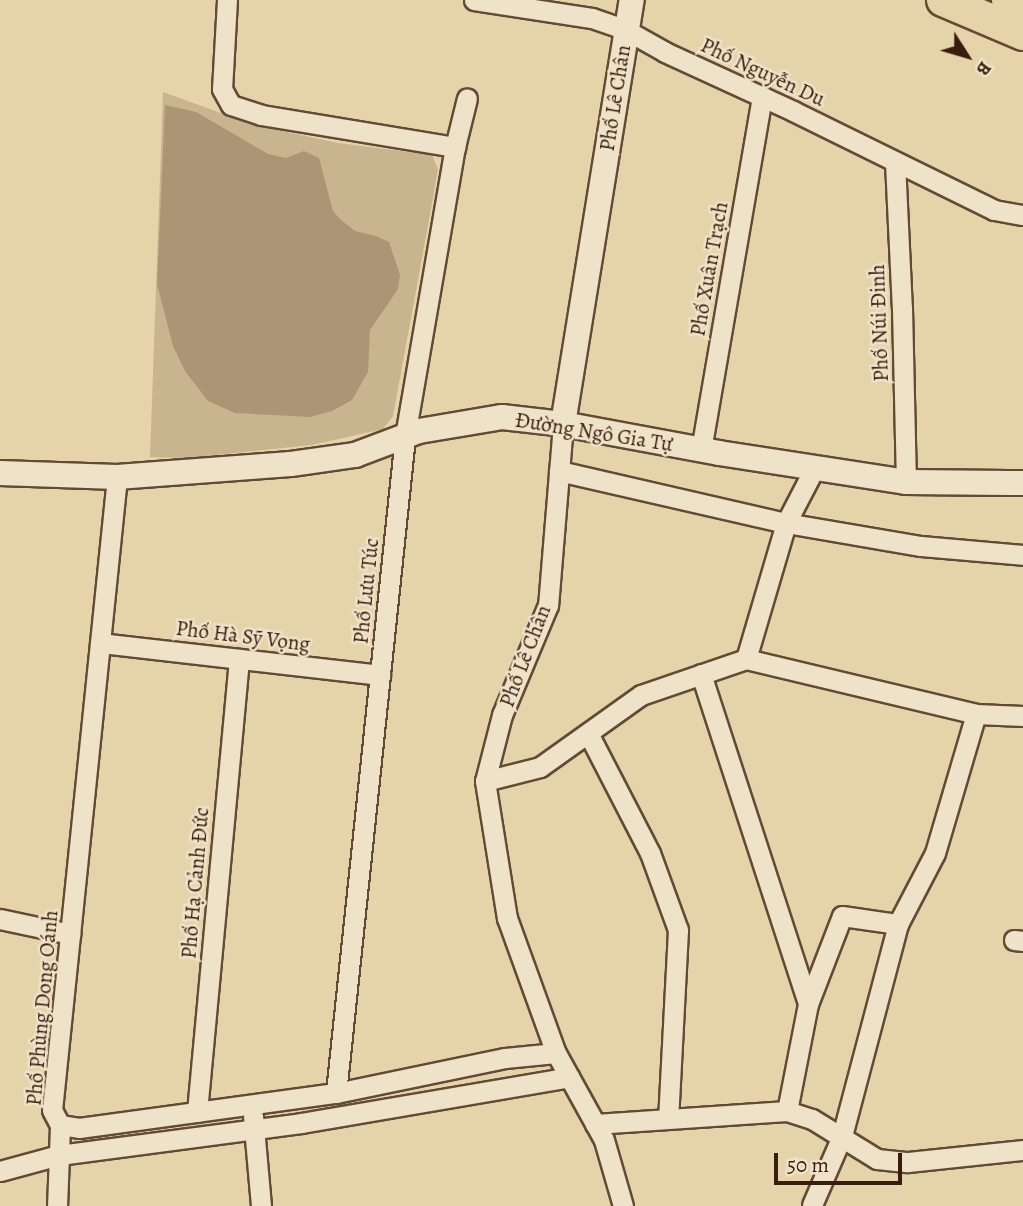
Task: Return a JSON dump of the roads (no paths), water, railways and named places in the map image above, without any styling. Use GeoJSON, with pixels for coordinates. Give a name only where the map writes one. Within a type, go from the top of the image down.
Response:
{"type":"FeatureCollection","features":[{"type":"Feature","properties":{"kind":"main road"},"geometry":{"type":"LineString","coordinates":[[943,0],[1023,34]]}},
{"type":"Feature","properties":{"kind":"main road"},"geometry":{"type":"LineString","coordinates":[[1009,0],[1023,5]]}},
{"type":"Feature","properties":{"kind":"street"},"geometry":{"type":"LineString","coordinates":[[227,0],[222,89],[231,105],[261,115],[455,147]]}},
{"type":"Feature","properties":{"kind":"street","name":"Phố Nguyễn Du"},"geometry":{"type":"LineString","coordinates":[[474,0],[592,18],[626,30],[664,52],[762,96],[995,210],[1023,215]]}},
{"type":"Feature","properties":{"kind":"street","name":"Phố Lê Chân"},"geometry":{"type":"LineString","coordinates":[[624,1206],[604,1140],[556,1053],[507,918],[485,781],[502,715],[548,605],[564,424],[632,0]]}},
{"type":"Feature","properties":{"kind":"street","name":"Phố Xuân Trạch"},"geometry":{"type":"LineString","coordinates":[[701,450],[762,96]]}},
{"type":"Feature","properties":{"kind":"street","name":"Phố Lưu Túc"},"geometry":{"type":"LineString","coordinates":[[336,1093],[405,436],[455,147],[467,98]]}},
{"type":"Feature","properties":{"kind":"street","name":"Phố Núi Đinh"},"geometry":{"type":"LineString","coordinates":[[895,162],[906,482]]}},
{"type":"Feature","properties":{"kind":"street","name":"Đường Ngô Gia Tự"},"geometry":{"type":"LineString","coordinates":[[0,473],[117,477],[290,464],[355,455],[405,436],[502,417],[564,424],[701,450],[906,482],[1023,484]]}},
{"type":"Feature","properties":{"kind":"street"},"geometry":{"type":"LineString","coordinates":[[746,659],[786,523],[815,467]]}},
{"type":"Feature","properties":{"kind":"street"},"geometry":{"type":"LineString","coordinates":[[559,471],[786,523],[921,546],[1023,555]]}},
{"type":"Feature","properties":{"kind":"street","name":"Phố Phùng Dong Oánh"},"geometry":{"type":"LineString","coordinates":[[117,477],[52,1110],[60,1125],[79,1128],[336,1093],[505,1058],[556,1053]]}},
{"type":"Feature","properties":{"kind":"street","name":"Phố Hà Sỹ Vọng"},"geometry":{"type":"LineString","coordinates":[[100,643],[380,675]]}},
{"type":"Feature","properties":{"kind":"street","name":"Phố Hạ Cảnh Đức"},"geometry":{"type":"LineString","coordinates":[[197,1112],[239,659]]}},
{"type":"Feature","properties":{"kind":"street"},"geometry":{"type":"LineString","coordinates":[[485,781],[540,767],[641,695],[746,659],[976,714],[1023,716]]}},
{"type":"Feature","properties":{"kind":"street"},"geometry":{"type":"LineString","coordinates":[[701,674],[808,1004]]}},
{"type":"Feature","properties":{"kind":"street"},"geometry":{"type":"LineString","coordinates":[[812,1205],[842,1136],[898,924],[935,853],[976,714]]}},
{"type":"Feature","properties":{"kind":"street"},"geometry":{"type":"LineString","coordinates":[[587,733],[650,853],[678,930],[668,1118]]}},
{"type":"Feature","properties":{"kind":"street"},"geometry":{"type":"LineString","coordinates":[[787,1111],[808,1004],[842,916],[898,924]]}},
{"type":"Feature","properties":{"kind":"street"},"geometry":{"type":"LineString","coordinates":[[0,919],[70,934]]}},
{"type":"Feature","properties":{"kind":"street"},"geometry":{"type":"LineString","coordinates":[[0,1171],[59,1155],[254,1129],[569,1077]]}},
{"type":"Feature","properties":{"kind":"street"},"geometry":{"type":"LineString","coordinates":[[251,1105],[261,1206]]}},
{"type":"Feature","properties":{"kind":"street"},"geometry":{"type":"LineString","coordinates":[[595,1124],[787,1111],[812,1119],[877,1159],[908,1162],[1023,1150]]}},
{"type":"Feature","properties":{"kind":"street"},"geometry":{"type":"LineString","coordinates":[[57,1206],[60,1125]]}}]}
